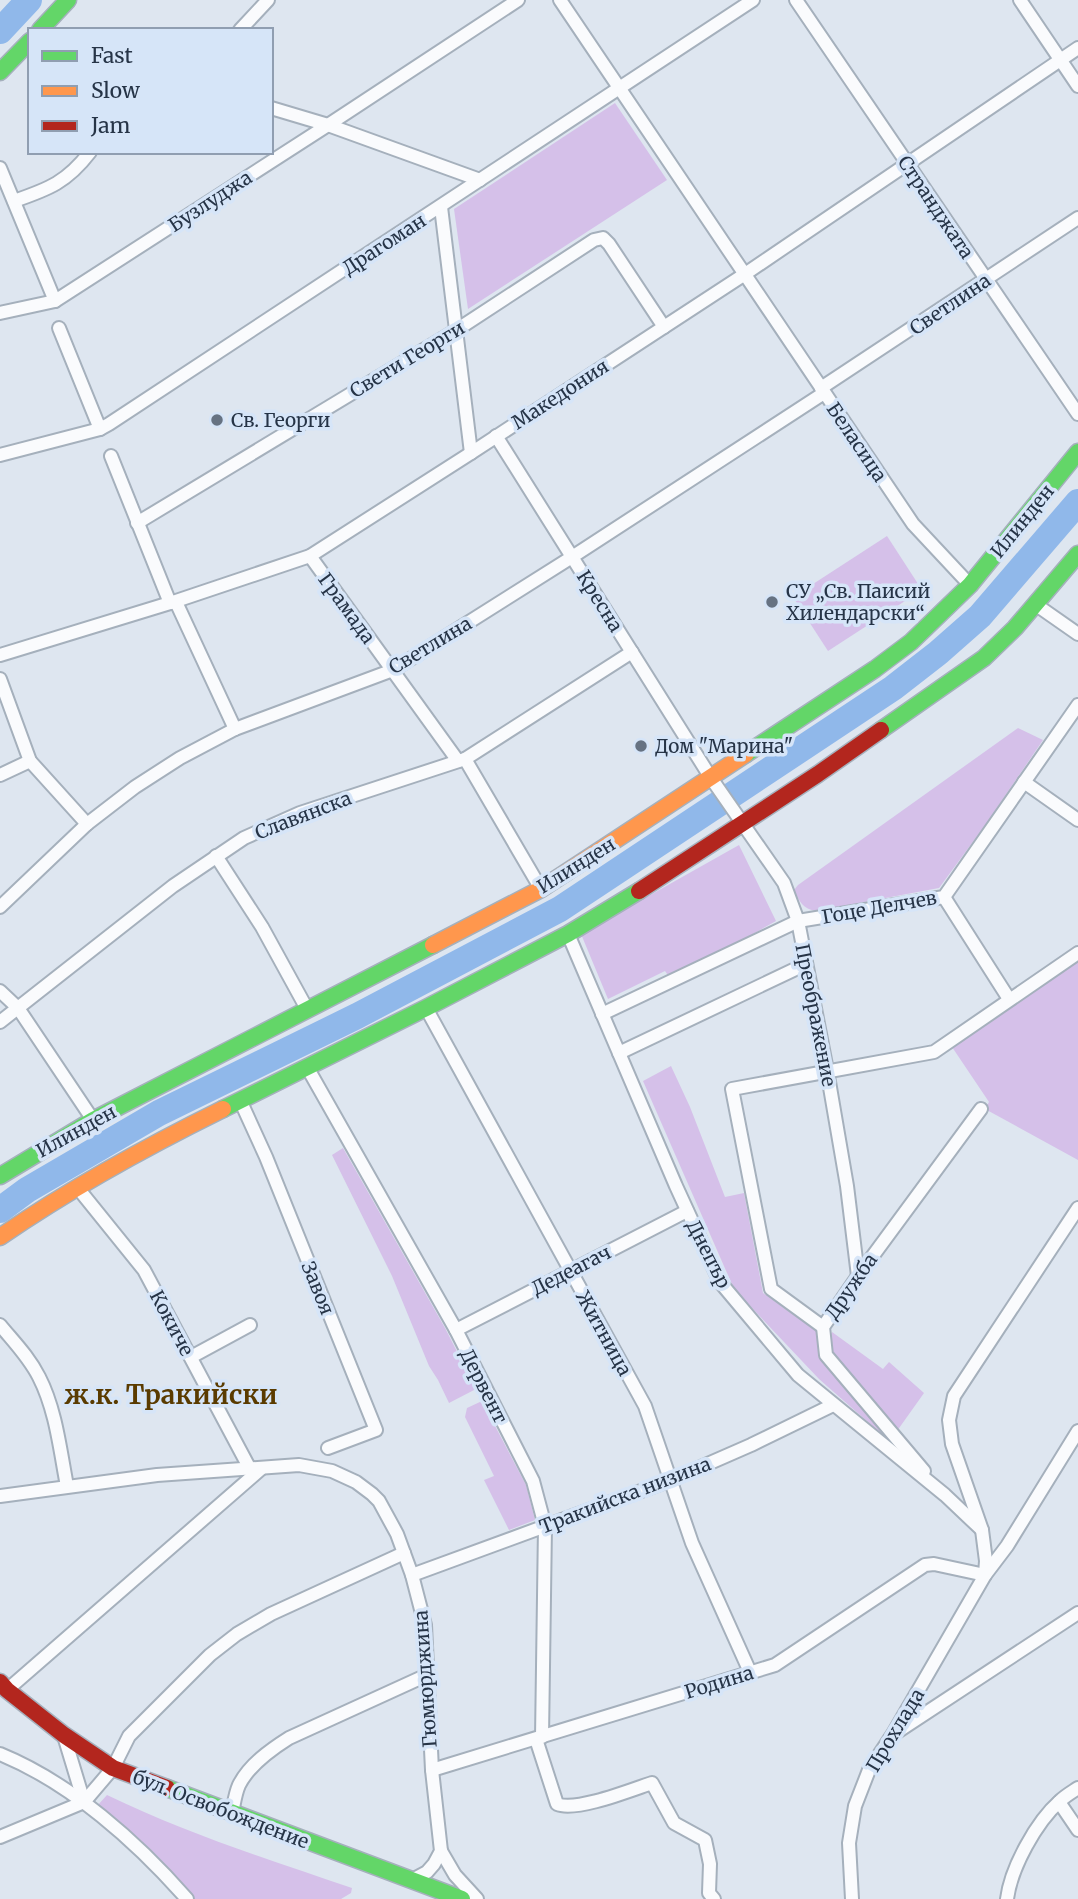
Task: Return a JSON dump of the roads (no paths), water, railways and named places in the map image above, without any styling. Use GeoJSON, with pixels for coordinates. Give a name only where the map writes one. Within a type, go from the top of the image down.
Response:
{"type":"FeatureCollection","features":[{"type":"Feature","properties":{"kind":"main road"},"geometry":{"type":"LineString","coordinates":[[42,28],[68,0]]}},
{"type":"Feature","properties":{"kind":"main road"},"geometry":{"type":"LineString","coordinates":[[0,72],[28,43]]}},
{"type":"Feature","properties":{"kind":"main road","name":"Илинден"},"geometry":{"type":"LineString","coordinates":[[0,1176],[93,1120],[541,889],[715,784],[911,642],[970,585],[1078,452]]}},
{"type":"Feature","properties":{"kind":"main road"},"geometry":{"type":"LineString","coordinates":[[0,1237],[32,1214],[150,1145],[426,1008],[628,898],[738,818],[818,774],[984,658],[1015,628],[1078,554]]}},
{"type":"Feature","properties":{"kind":"main road","name":"бул. Освобождение"},"geometry":{"type":"LineString","coordinates":[[3,1686],[64,1735],[113,1768],[462,1899]]}},
{"type":"Feature","properties":{"kind":"street"},"geometry":{"type":"LineString","coordinates":[[242,28],[268,0]]}},
{"type":"Feature","properties":{"kind":"street","name":"Бузлуджа"},"geometry":{"type":"LineString","coordinates":[[0,313],[55,301],[518,0]]}},
{"type":"Feature","properties":{"kind":"street"},"geometry":{"type":"LineString","coordinates":[[560,0],[745,275]]}},
{"type":"Feature","properties":{"kind":"street","name":"Драгоман"},"geometry":{"type":"LineString","coordinates":[[0,455],[100,429],[753,0]]}},
{"type":"Feature","properties":{"kind":"street","name":"Странджата"},"geometry":{"type":"LineString","coordinates":[[796,0],[1078,414]]}},
{"type":"Feature","properties":{"kind":"street"},"geometry":{"type":"LineString","coordinates":[[1020,0],[1078,86]]}},
{"type":"Feature","properties":{"kind":"street","name":"Македония"},"geometry":{"type":"LineString","coordinates":[[0,655],[170,603],[310,556],[745,275],[1078,48]]}},
{"type":"Feature","properties":{"kind":"street"},"geometry":{"type":"LineString","coordinates":[[273,108],[480,180]]}},
{"type":"Feature","properties":{"kind":"street"},"geometry":{"type":"LineString","coordinates":[[14,201],[55,185],[72,173],[88,154]]}},
{"type":"Feature","properties":{"kind":"street"},"geometry":{"type":"LineString","coordinates":[[0,168],[55,301]]}},
{"type":"Feature","properties":{"kind":"street"},"geometry":{"type":"LineString","coordinates":[[441,207],[471,453]]}},
{"type":"Feature","properties":{"kind":"street","name":"Светлина"},"geometry":{"type":"LineString","coordinates":[[0,907],[88,824],[135,787],[180,758],[235,729],[393,670],[572,557],[1078,218]]}},
{"type":"Feature","properties":{"kind":"street","name":"Свети Георги"},"geometry":{"type":"LineString","coordinates":[[137,523],[455,331],[594,240],[603,238],[664,327]]}},
{"type":"Feature","properties":{"kind":"street","name":"Беласица"},"geometry":{"type":"LineString","coordinates":[[745,275],[913,524],[970,585]]}},
{"type":"Feature","properties":{"kind":"street"},"geometry":{"type":"LineString","coordinates":[[59,328],[100,429]]}},
{"type":"Feature","properties":{"kind":"street","name":"Кресна"},"geometry":{"type":"LineString","coordinates":[[496,436],[715,784]]}},
{"type":"Feature","properties":{"kind":"street"},"geometry":{"type":"LineString","coordinates":[[111,456],[170,603],[176,602],[235,729]]}},
{"type":"Feature","properties":{"kind":"street","name":"Грамада"},"geometry":{"type":"LineString","coordinates":[[310,556],[462,760],[541,889]]}},
{"type":"Feature","properties":{"kind":"street"},"geometry":{"type":"LineString","coordinates":[[1035,604],[1078,634]]}},
{"type":"Feature","properties":{"kind":"street","name":"Славянска"},"geometry":{"type":"LineString","coordinates":[[0,1023],[173,886],[244,838],[300,813],[462,760],[632,652]]}},
{"type":"Feature","properties":{"kind":"street"},"geometry":{"type":"LineString","coordinates":[[0,679],[30,761],[88,824]]}},
{"type":"Feature","properties":{"kind":"street","name":"Гоце Делчев"},"geometry":{"type":"LineString","coordinates":[[602,1014],[798,921],[944,897],[1078,705]]}},
{"type":"Feature","properties":{"kind":"street"},"geometry":{"type":"LineString","coordinates":[[0,775],[30,761]]}},
{"type":"Feature","properties":{"kind":"street"},"geometry":{"type":"LineString","coordinates":[[1024,782],[1078,820]]}},
{"type":"Feature","properties":{"kind":"street","name":"Преображение"},"geometry":{"type":"LineString","coordinates":[[715,784],[783,883],[798,921],[847,1186],[858,1276]]}},
{"type":"Feature","properties":{"kind":"street"},"geometry":{"type":"LineString","coordinates":[[216,856],[262,927],[307,1009]]}},
{"type":"Feature","properties":{"kind":"street"},"geometry":{"type":"LineString","coordinates":[[944,897],[1009,999]]}},
{"type":"Feature","properties":{"kind":"street","name":"Днепър"},"geometry":{"type":"LineString","coordinates":[[568,933],[720,1282],[799,1375],[945,1495],[982,1530]]}},
{"type":"Feature","properties":{"kind":"street"},"geometry":{"type":"LineString","coordinates":[[823,1327],[771,1289],[732,1089],[934,1052],[1078,953]]}},
{"type":"Feature","properties":{"kind":"street"},"geometry":{"type":"LineString","coordinates":[[619,1053],[806,964]]}},
{"type":"Feature","properties":{"kind":"street"},"geometry":{"type":"LineString","coordinates":[[0,991],[18,1008],[93,1120]]}},
{"type":"Feature","properties":{"kind":"street","name":"Житница"},"geometry":{"type":"LineString","coordinates":[[426,1008],[645,1406],[692,1543],[750,1672]]}},
{"type":"Feature","properties":{"kind":"street","name":"Дервент"},"geometry":{"type":"LineString","coordinates":[[307,1067],[456,1330],[534,1481],[545,1526],[539,1738],[557,1804],[565,1807],[589,1802],[652,1783],[674,1823],[705,1840],[710,1864],[709,1893],[714,1899]]}},
{"type":"Feature","properties":{"kind":"street","name":"Завоя"},"geometry":{"type":"LineString","coordinates":[[240,1100],[266,1157],[376,1430],[328,1448]]}},
{"type":"Feature","properties":{"kind":"street","name":"Дружба"},"geometry":{"type":"LineString","coordinates":[[945,1495],[826,1355],[823,1327],[981,1109]]}},
{"type":"Feature","properties":{"kind":"street","name":"Кокиче"},"geometry":{"type":"LineString","coordinates":[[77,1187],[144,1270],[256,1469]]}},
{"type":"Feature","properties":{"kind":"street"},"geometry":{"type":"LineString","coordinates":[[985,1575],[982,1530],[952,1444],[949,1420],[954,1396],[1078,1208]]}},
{"type":"Feature","properties":{"kind":"street","name":"Дедеагач"},"geometry":{"type":"LineString","coordinates":[[456,1330],[687,1211]]}},
{"type":"Feature","properties":{"kind":"street"},"geometry":{"type":"LineString","coordinates":[[0,1325],[40,1377],[55,1423],[67,1486]]}},
{"type":"Feature","properties":{"kind":"street"},"geometry":{"type":"LineString","coordinates":[[191,1357],[250,1325]]}},
{"type":"Feature","properties":{"kind":"street","name":"Тракийска низина"},"geometry":{"type":"LineString","coordinates":[[412,1575],[671,1480],[833,1405]]}},
{"type":"Feature","properties":{"kind":"street","name":"Прохлада"},"geometry":{"type":"LineString","coordinates":[[852,1899],[849,1843],[855,1806],[869,1770],[893,1734],[985,1575],[1007,1546],[1078,1432]]}},
{"type":"Feature","properties":{"kind":"street","name":"Гюмюрджина"},"geometry":{"type":"LineString","coordinates":[[0,1496],[157,1475],[299,1465],[332,1471],[356,1482],[379,1501],[397,1534],[412,1575],[425,1625],[432,1770],[441,1851]]}},
{"type":"Feature","properties":{"kind":"street"},"geometry":{"type":"LineString","coordinates":[[3,1686],[44,1657],[256,1469]]}},
{"type":"Feature","properties":{"kind":"street"},"geometry":{"type":"LineString","coordinates":[[0,1837],[84,1802],[113,1768],[130,1737],[210,1655],[237,1634],[271,1614],[404,1553]]}},
{"type":"Feature","properties":{"kind":"street","name":"Родина"},"geometry":{"type":"LineString","coordinates":[[432,1770],[775,1665],[925,1565],[934,1564],[985,1575]]}},
{"type":"Feature","properties":{"kind":"street"},"geometry":{"type":"LineString","coordinates":[[893,1734],[1078,1613]]}},
{"type":"Feature","properties":{"kind":"street"},"geometry":{"type":"LineString","coordinates":[[232,1813],[237,1788],[248,1773],[265,1755],[289,1738],[427,1675]]}},
{"type":"Feature","properties":{"kind":"street"},"geometry":{"type":"LineString","coordinates":[[64,1735],[84,1802]]}},
{"type":"Feature","properties":{"kind":"street"},"geometry":{"type":"LineString","coordinates":[[0,1754],[62,1787],[84,1802],[144,1853],[187,1899]]}},
{"type":"Feature","properties":{"kind":"street"},"geometry":{"type":"LineString","coordinates":[[1007,1899],[1023,1852],[1046,1816],[1078,1788]]}},
{"type":"Feature","properties":{"kind":"street"},"geometry":{"type":"LineString","coordinates":[[1059,1802],[1078,1830]]}},
{"type":"Feature","properties":{"kind":"street"},"geometry":{"type":"LineString","coordinates":[[412,1880],[427,1872],[441,1851]]}},
{"type":"Feature","properties":{"kind":"street"},"geometry":{"type":"LineString","coordinates":[[441,1851],[455,1875],[477,1899]]}},
{"type":"Feature","properties":{"kind":"waterway"},"geometry":{"type":"LineString","coordinates":[[0,31],[29,0]]}},
{"type":"Feature","properties":{"kind":"waterway"},"geometry":{"type":"LineString","coordinates":[[0,1210],[27,1190],[159,1113],[357,1016],[560,909],[893,688],[938,653],[980,616],[1078,502]]}},
{"type":"Feature","properties":{"kind":"place","name":"Св. Георги"},"geometry":{"type":"Point","coordinates":[217,420]}},
{"type":"Feature","properties":{"kind":"place","name":"СУ „Св. Паисий Хилендарски“"},"geometry":{"type":"Point","coordinates":[772,602]}},
{"type":"Feature","properties":{"kind":"place","name":"Дом \"Марина\""},"geometry":{"type":"Point","coordinates":[641,746]}},
{"type":"Feature","properties":{"kind":"district","name":"ж.к. Тракийски"},"geometry":{"type":"Point","coordinates":[171,1394]}}]}
